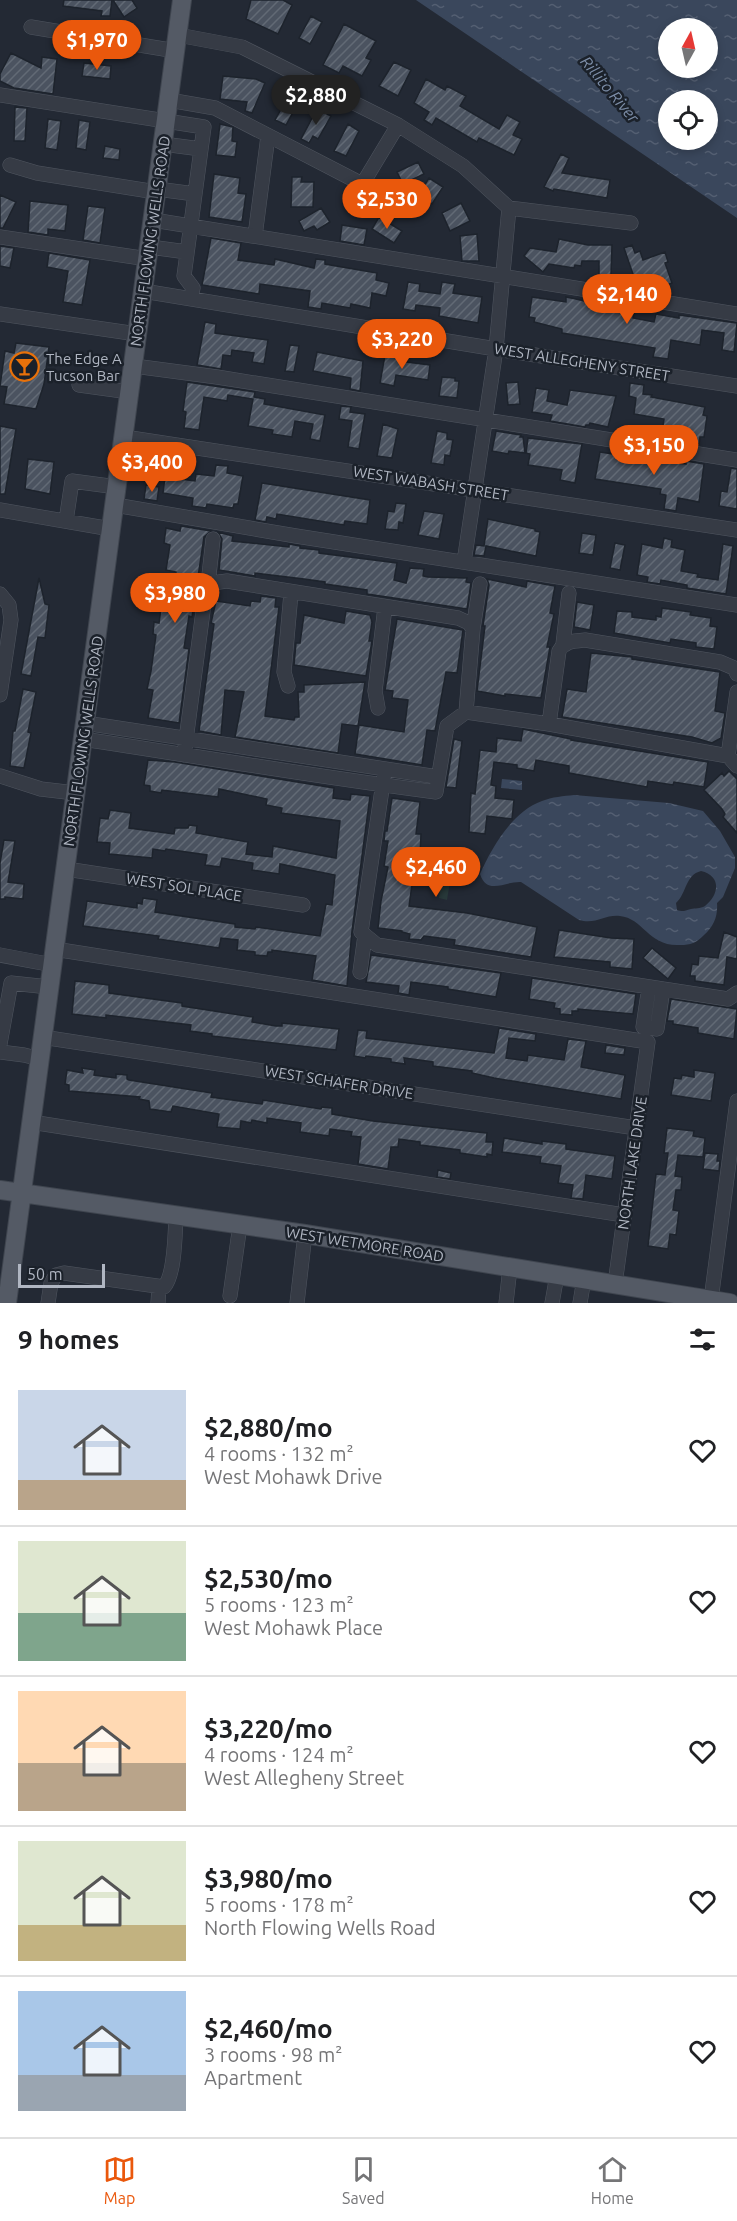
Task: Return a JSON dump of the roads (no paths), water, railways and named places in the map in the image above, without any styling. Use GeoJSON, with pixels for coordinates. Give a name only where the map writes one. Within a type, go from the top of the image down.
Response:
{"type":"FeatureCollection","features":[{"type":"Feature","properties":{"kind":"main road","name":"NORTH FLOWING WELLS ROAD"},"geometry":{"type":"LineString","coordinates":[[7,1303],[182,0]]}},
{"type":"Feature","properties":{"kind":"main road","name":"WEST WETMORE ROAD"},"geometry":{"type":"LineString","coordinates":[[0,1190],[305,1234],[615,1284],[686,1299],[730,1303]]}},
{"type":"Feature","properties":{"kind":"street"},"geometry":{"type":"LineString","coordinates":[[30,27],[177,43],[242,47],[398,125],[464,166],[509,208],[631,223]]}},
{"type":"Feature","properties":{"kind":"street"},"geometry":{"type":"LineString","coordinates":[[0,95],[204,127]]}},
{"type":"Feature","properties":{"kind":"street"},"geometry":{"type":"LineString","coordinates":[[169,100],[215,108],[362,184]]}},
{"type":"Feature","properties":{"kind":"street"},"geometry":{"type":"LineString","coordinates":[[191,298],[193,288],[184,276],[206,107]]}},
{"type":"Feature","properties":{"kind":"street"},"geometry":{"type":"LineString","coordinates":[[354,198],[398,125]]}},
{"type":"Feature","properties":{"kind":"street"},"geometry":{"type":"LineString","coordinates":[[255,236],[268,136]]}},
{"type":"Feature","properties":{"kind":"street"},"geometry":{"type":"LineString","coordinates":[[163,144],[201,148]]}},
{"type":"Feature","properties":{"kind":"street"},"geometry":{"type":"LineString","coordinates":[[10,165],[37,173],[157,191],[195,194]]}},
{"type":"Feature","properties":{"kind":"street"},"geometry":{"type":"LineString","coordinates":[[464,562],[496,349],[509,208]]}},
{"type":"Feature","properties":{"kind":"street"},"geometry":{"type":"LineString","coordinates":[[153,220],[737,314]]}},
{"type":"Feature","properties":{"kind":"street"},"geometry":{"type":"LineString","coordinates":[[0,237],[149,253],[187,252]]}},
{"type":"Feature","properties":{"kind":"street","name":"WEST ALLEGHENY STREET"},"geometry":{"type":"LineString","coordinates":[[143,291],[737,386]]}},
{"type":"Feature","properties":{"kind":"street"},"geometry":{"type":"LineString","coordinates":[[0,314],[137,334]]}},
{"type":"Feature","properties":{"kind":"street"},"geometry":{"type":"LineString","coordinates":[[134,366],[217,377],[737,460]]}},
{"type":"Feature","properties":{"kind":"street"},"geometry":{"type":"LineString","coordinates":[[79,385],[130,392]]}},
{"type":"Feature","properties":{"kind":"street","name":"WEST WABASH STREET"},"geometry":{"type":"LineString","coordinates":[[124,437],[737,530]]}},
{"type":"Feature","properties":{"kind":"street"},"geometry":{"type":"LineString","coordinates":[[66,521],[72,481],[116,496],[464,562],[737,605]]}},
{"type":"Feature","properties":{"kind":"street"},"geometry":{"type":"LineString","coordinates":[[0,510],[111,529]]}},
{"type":"Feature","properties":{"kind":"street"},"geometry":{"type":"LineString","coordinates":[[184,755],[205,596],[212,583],[209,575],[213,539]]}},
{"type":"Feature","properties":{"kind":"street"},"geometry":{"type":"LineString","coordinates":[[212,583],[227,581],[458,618],[469,623],[472,629]]}},
{"type":"Feature","properties":{"kind":"street"},"geometry":{"type":"LineString","coordinates":[[466,712],[472,629],[480,584]]}},
{"type":"Feature","properties":{"kind":"street"},"geometry":{"type":"LineString","coordinates":[[288,686],[284,672],[291,593]]}},
{"type":"Feature","properties":{"kind":"street"},"geometry":{"type":"LineString","coordinates":[[549,724],[569,593]]}},
{"type":"Feature","properties":{"kind":"street"},"geometry":{"type":"LineString","coordinates":[[0,695],[11,620],[5,595]]}},
{"type":"Feature","properties":{"kind":"street"},"geometry":{"type":"LineString","coordinates":[[378,708],[375,691],[385,607]]}},
{"type":"Feature","properties":{"kind":"street"},"geometry":{"type":"LineString","coordinates":[[563,644],[585,640],[720,662],[734,668],[737,672]]}},
{"type":"Feature","properties":{"kind":"street"},"geometry":{"type":"LineString","coordinates":[[84,731],[184,755],[435,792],[447,726],[466,712],[549,724],[733,761],[737,692]]}},
{"type":"Feature","properties":{"kind":"street"},"geometry":{"type":"LineString","coordinates":[[84,731],[186,740],[438,777]]}},
{"type":"Feature","properties":{"kind":"street"},"geometry":{"type":"LineString","coordinates":[[252,765],[255,750]]}},
{"type":"Feature","properties":{"kind":"street"},"geometry":{"type":"LineString","coordinates":[[317,775],[320,760]]}},
{"type":"Feature","properties":{"kind":"street"},"geometry":{"type":"LineString","coordinates":[[385,769],[361,932],[377,945],[728,999],[737,993]]}},
{"type":"Feature","properties":{"kind":"street"},"geometry":{"type":"LineString","coordinates":[[0,776],[41,789],[75,793]]}},
{"type":"Feature","properties":{"kind":"street","name":"WEST SOL PLACE"},"geometry":{"type":"LineString","coordinates":[[66,869],[303,905]]}},
{"type":"Feature","properties":{"kind":"street"},"geometry":{"type":"LineString","coordinates":[[360,972],[365,935]]}},
{"type":"Feature","properties":{"kind":"street"},"geometry":{"type":"LineString","coordinates":[[0,955],[53,957]]}},
{"type":"Feature","properties":{"kind":"street","name":"NORTH LAKE DRIVE"},"geometry":{"type":"LineString","coordinates":[[53,957],[648,1042],[615,1284]]}},
{"type":"Feature","properties":{"kind":"street"},"geometry":{"type":"LineString","coordinates":[[0,1044],[11,983],[49,987]]}},
{"type":"Feature","properties":{"kind":"street","name":"WEST SCHAFER DRIVE"},"geometry":{"type":"LineString","coordinates":[[42,1037],[636,1128]]}},
{"type":"Feature","properties":{"kind":"street"},"geometry":{"type":"LineString","coordinates":[[0,1052],[40,1059]]}},
{"type":"Feature","properties":{"kind":"street"},"geometry":{"type":"LineString","coordinates":[[711,1300],[737,1101]]}},
{"type":"Feature","properties":{"kind":"street"},"geometry":{"type":"LineString","coordinates":[[31,1122],[624,1215]]}},
{"type":"Feature","properties":{"kind":"street"},"geometry":{"type":"LineString","coordinates":[[52,1302],[51,1283],[56,1275],[64,1273],[164,1287],[170,1273],[176,1217]]}},
{"type":"Feature","properties":{"kind":"street"},"geometry":{"type":"LineString","coordinates":[[230,1296],[240,1225]]}},
{"type":"Feature","properties":{"kind":"street"},"geometry":{"type":"LineString","coordinates":[[297,1303],[305,1234]]}},
{"type":"Feature","properties":{"kind":"street"},"geometry":{"type":"LineString","coordinates":[[506,1303],[510,1268]]}},
{"type":"Feature","properties":{"kind":"street"},"geometry":{"type":"LineString","coordinates":[[552,1303],[557,1275]]}},
{"type":"Feature","properties":{"kind":"street"},"geometry":{"type":"LineString","coordinates":[[580,1303],[584,1279]]}},
{"type":"Feature","properties":{"kind":"street"},"geometry":{"type":"LineString","coordinates":[[158,1303],[159,1287]]}},
{"type":"Feature","properties":{"kind":"water","name":"Rillito River"},"geometry":{"type":"Polygon","coordinates":[[[416,0],[737,0],[737,218],[416,0]]]}},
{"type":"Feature","properties":{"kind":"water"},"geometry":{"type":"Polygon","coordinates":[[[502,779],[522,781],[522,790],[501,788],[502,779]]]}},
{"type":"Feature","properties":{"kind":"water"},"geometry":{"type":"Polygon","coordinates":[[[574,795],[669,803],[703,811],[720,831],[735,857],[735,868],[723,897],[717,903],[713,924],[701,938],[690,944],[680,945],[661,942],[628,918],[615,916],[590,921],[579,920],[521,882],[492,886],[483,881],[480,874],[485,864],[497,842],[513,821],[542,801],[574,795]],[[701,871],[692,876],[676,903],[677,910],[701,908],[710,902],[716,886],[708,873],[701,871]]]}},
{"type":"Feature","properties":{"kind":"waterway"},"geometry":{"type":"LineString","coordinates":[[142,577],[178,583]]}},
{"type":"Feature","properties":{"kind":"place","name":"The Edge A Tucson Bar"},"geometry":{"type":"Point","coordinates":[25,367]}}]}
